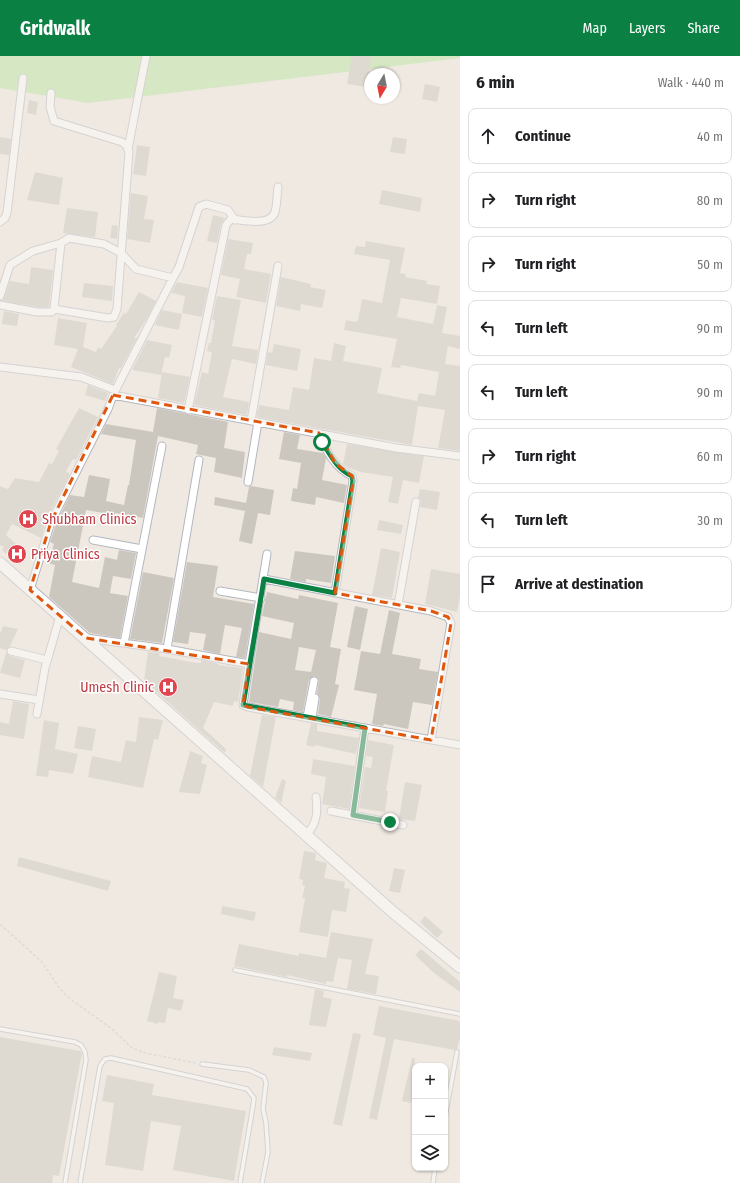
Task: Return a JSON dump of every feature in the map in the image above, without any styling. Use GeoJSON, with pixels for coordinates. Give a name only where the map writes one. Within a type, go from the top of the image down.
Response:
{"type":"FeatureCollection","features":[{"type":"Feature","properties":{"kind":"street"},"geometry":{"type":"LineString","coordinates":[[0,305],[37,312],[52,312],[54,309],[108,318],[114,317],[117,309],[129,152],[128,149],[146,56]]}},
{"type":"Feature","properties":{"kind":"street"},"geometry":{"type":"LineString","coordinates":[[0,222],[5,218],[7,213],[23,78]]}},
{"type":"Feature","properties":{"kind":"street"},"geometry":{"type":"LineString","coordinates":[[51,93],[50,107],[54,121],[122,142],[128,149]]}},
{"type":"Feature","properties":{"kind":"street"},"geometry":{"type":"LineString","coordinates":[[188,410],[226,225],[228,221],[235,220],[264,221],[271,219],[275,213],[278,187]]}},
{"type":"Feature","properties":{"kind":"street"},"geometry":{"type":"LineString","coordinates":[[30,590],[51,522],[108,409],[114,392],[179,267],[199,207],[206,204],[228,210],[235,220]]}},
{"type":"Feature","properties":{"kind":"street"},"geometry":{"type":"LineString","coordinates":[[0,296],[10,265],[33,251],[61,243],[69,238],[104,244],[121,253],[136,269],[173,278]]}},
{"type":"Feature","properties":{"kind":"street"},"geometry":{"type":"LineString","coordinates":[[54,309],[61,243]]}},
{"type":"Feature","properties":{"kind":"street"},"geometry":{"type":"LineString","coordinates":[[248,482],[254,421],[278,266]]}},
{"type":"Feature","properties":{"kind":"street"},"geometry":{"type":"LineString","coordinates":[[0,367],[81,377],[114,392],[188,410],[396,448],[460,456]]}},
{"type":"Feature","properties":{"kind":"street"},"geometry":{"type":"LineString","coordinates":[[320,434],[335,463],[342,471],[352,476],[353,481],[335,593]]}},
{"type":"Feature","properties":{"kind":"street"},"geometry":{"type":"LineString","coordinates":[[124,643],[162,446]]}},
{"type":"Feature","properties":{"kind":"street"},"geometry":{"type":"LineString","coordinates":[[167,649],[199,460]]}},
{"type":"Feature","properties":{"kind":"street"},"geometry":{"type":"LineString","coordinates":[[398,605],[416,502]]}},
{"type":"Feature","properties":{"kind":"street"},"geometry":{"type":"LineString","coordinates":[[94,540],[142,549]]}},
{"type":"Feature","properties":{"kind":"street"},"geometry":{"type":"LineString","coordinates":[[267,554],[243,705],[460,745]]}},
{"type":"Feature","properties":{"kind":"street"},"geometry":{"type":"LineString","coordinates":[[0,563],[394,913],[460,967]]}},
{"type":"Feature","properties":{"kind":"street"},"geometry":{"type":"LineString","coordinates":[[264,579],[431,611],[448,617],[451,623],[431,740]]}},
{"type":"Feature","properties":{"kind":"street"},"geometry":{"type":"LineString","coordinates":[[220,591],[261,598]]}},
{"type":"Feature","properties":{"kind":"street"},"geometry":{"type":"LineString","coordinates":[[37,714],[47,660],[60,616]]}},
{"type":"Feature","properties":{"kind":"street"},"geometry":{"type":"LineString","coordinates":[[86,638],[167,649],[249,664]]}},
{"type":"Feature","properties":{"kind":"street"},"geometry":{"type":"LineString","coordinates":[[11,651],[47,660]]}},
{"type":"Feature","properties":{"kind":"street"},"geometry":{"type":"LineString","coordinates":[[309,717],[316,682]]}},
{"type":"Feature","properties":{"kind":"street"},"geometry":{"type":"LineString","coordinates":[[0,694],[39,700]]}},
{"type":"Feature","properties":{"kind":"street"},"geometry":{"type":"LineString","coordinates":[[353,815],[365,728]]}},
{"type":"Feature","properties":{"kind":"street"},"geometry":{"type":"LineString","coordinates":[[306,835],[312,828],[318,811],[316,797]]}},
{"type":"Feature","properties":{"kind":"street"},"geometry":{"type":"LineString","coordinates":[[330,811],[403,825]]}},
{"type":"Feature","properties":{"kind":"lane"},"geometry":{"type":"LineString","coordinates":[[235,970],[460,1014]]}},
{"type":"Feature","properties":{"kind":"lane"},"geometry":{"type":"LineString","coordinates":[[0,1029],[75,1042],[86,1052],[84,1077],[65,1183]]}},
{"type":"Feature","properties":{"kind":"lane"},"geometry":{"type":"LineString","coordinates":[[448,1101],[457,1052]]}},
{"type":"Feature","properties":{"kind":"lane"},"geometry":{"type":"LineString","coordinates":[[80,1183],[100,1066],[105,1059],[111,1058],[247,1089],[254,1098],[240,1183]]}},
{"type":"Feature","properties":{"kind":"lane"},"geometry":{"type":"LineString","coordinates":[[202,1064],[243,1069],[264,1077],[266,1083],[262,1109],[266,1123],[268,1152],[262,1183]]}},
{"type":"Feature","properties":{"kind":"lane"},"geometry":{"type":"LineString","coordinates":[[433,1183],[435,1171]]}},
{"type":"Feature","properties":{"kind":"path"},"geometry":{"type":"LineString","coordinates":[[0,924],[42,962],[60,989],[70,999],[111,1028],[132,1048],[145,1053],[202,1064]]}},
{"type":"Feature","properties":{"kind":"highlighted area"},"geometry":{"type":"Polygon","coordinates":[[[113,395],[319,433],[335,463],[352,476],[353,481],[335,593],[431,611],[448,617],[451,623],[431,740],[248,707],[243,705],[249,664],[86,638],[30,590],[51,522],[113,395]]]}},
{"type":"Feature","properties":{"kind":"green space"},"geometry":{"type":"Polygon","coordinates":[[[0,56],[460,56],[460,58],[377,68],[364,68],[364,70],[88,103],[0,88],[0,56]]]}},
{"type":"Feature","properties":{"kind":"building"},"geometry":{"type":"Polygon","coordinates":[[[352,56],[371,56],[369,68],[364,68],[364,87],[347,84],[352,56]]]}},
{"type":"Feature","properties":{"kind":"building"},"geometry":{"type":"Polygon","coordinates":[[[425,84],[440,87],[437,102],[422,99],[425,84]]]}},
{"type":"Feature","properties":{"kind":"building"},"geometry":{"type":"Polygon","coordinates":[[[29,100],[38,102],[36,115],[27,113],[29,100]]]}},
{"type":"Feature","properties":{"kind":"building"},"geometry":{"type":"Polygon","coordinates":[[[0,137],[11,139],[9,155],[0,154],[0,137]]]}},
{"type":"Feature","properties":{"kind":"building"},"geometry":{"type":"Polygon","coordinates":[[[393,137],[407,139],[405,154],[390,152],[393,137]]]}},
{"type":"Feature","properties":{"kind":"building"},"geometry":{"type":"Polygon","coordinates":[[[137,145],[150,147],[146,176],[133,174],[137,145]]]}},
{"type":"Feature","properties":{"kind":"building"},"geometry":{"type":"Polygon","coordinates":[[[35,172],[63,178],[59,205],[27,200],[35,172]]]}},
{"type":"Feature","properties":{"kind":"building"},"geometry":{"type":"Polygon","coordinates":[[[382,190],[422,198],[420,212],[379,204],[382,190]]]}},
{"type":"Feature","properties":{"kind":"building"},"geometry":{"type":"Polygon","coordinates":[[[131,193],[148,196],[144,219],[154,220],[150,243],[127,239],[131,193]]]}},
{"type":"Feature","properties":{"kind":"building"},"geometry":{"type":"Polygon","coordinates":[[[67,208],[98,212],[95,237],[63,233],[67,208]]]}},
{"type":"Feature","properties":{"kind":"building"},"geometry":{"type":"Polygon","coordinates":[[[213,215],[225,218],[221,224],[217,243],[207,241],[213,215]]]}},
{"type":"Feature","properties":{"kind":"building"},"geometry":{"type":"Polygon","coordinates":[[[112,225],[118,226],[117,239],[110,238],[112,225]]]}},
{"type":"Feature","properties":{"kind":"building"},"geometry":{"type":"Polygon","coordinates":[[[228,239],[253,243],[251,254],[247,254],[244,269],[271,274],[266,303],[236,297],[240,279],[221,275],[228,239]]]}},
{"type":"Feature","properties":{"kind":"building"},"geometry":{"type":"Polygon","coordinates":[[[366,241],[405,248],[400,273],[406,274],[405,277],[427,281],[426,284],[440,286],[437,304],[401,298],[397,317],[433,324],[437,305],[447,307],[442,333],[460,336],[460,349],[448,346],[445,364],[460,366],[460,451],[438,448],[445,410],[418,406],[412,445],[257,417],[259,405],[289,410],[293,387],[309,390],[314,358],[331,361],[334,343],[346,346],[343,361],[382,368],[377,393],[417,401],[419,393],[435,396],[439,372],[401,365],[400,368],[391,367],[397,339],[344,330],[346,320],[356,322],[358,320],[362,299],[382,303],[390,260],[354,254],[356,246],[365,247],[366,241]]]}},
{"type":"Feature","properties":{"kind":"building"},"geometry":{"type":"Polygon","coordinates":[[[31,267],[53,270],[49,307],[37,307],[3,301],[10,281],[29,284],[31,267]]]}},
{"type":"Feature","properties":{"kind":"building"},"geometry":{"type":"Polygon","coordinates":[[[281,277],[311,284],[310,287],[326,290],[322,308],[301,304],[300,311],[276,306],[281,277]]]}},
{"type":"Feature","properties":{"kind":"building"},"geometry":{"type":"Polygon","coordinates":[[[177,282],[208,288],[202,317],[182,313],[185,296],[171,293],[177,282]]]}},
{"type":"Feature","properties":{"kind":"building"},"geometry":{"type":"Polygon","coordinates":[[[84,283],[113,286],[112,301],[82,297],[84,283]]]}},
{"type":"Feature","properties":{"kind":"building"},"geometry":{"type":"Polygon","coordinates":[[[139,292],[156,301],[134,338],[137,338],[121,368],[119,368],[113,384],[71,367],[78,349],[54,345],[58,318],[87,323],[83,347],[96,352],[98,347],[101,349],[124,313],[126,314],[139,292]]]}},
{"type":"Feature","properties":{"kind":"building"},"geometry":{"type":"Polygon","coordinates":[[[217,296],[241,300],[232,346],[258,350],[256,364],[232,359],[223,397],[249,402],[247,415],[194,405],[202,372],[208,374],[212,352],[207,351],[209,343],[211,343],[215,321],[212,319],[217,296]]]}},
{"type":"Feature","properties":{"kind":"building"},"geometry":{"type":"Polygon","coordinates":[[[162,310],[182,314],[179,330],[155,325],[162,310]]]}},
{"type":"Feature","properties":{"kind":"building"},"geometry":{"type":"Polygon","coordinates":[[[4,311],[19,314],[17,326],[2,324],[4,311]]]}},
{"type":"Feature","properties":{"kind":"building"},"geometry":{"type":"Polygon","coordinates":[[[147,340],[172,345],[169,358],[165,357],[161,375],[132,370],[147,340]]]}},
{"type":"Feature","properties":{"kind":"building"},"geometry":{"type":"Polygon","coordinates":[[[274,344],[301,349],[297,371],[266,365],[268,352],[272,353],[274,344]]]}},
{"type":"Feature","properties":{"kind":"building"},"geometry":{"type":"Polygon","coordinates":[[[162,372],[190,377],[184,403],[158,398],[162,372]]]}},
{"type":"Feature","properties":{"kind":"building"},"geometry":{"type":"Polygon","coordinates":[[[88,385],[108,393],[105,401],[85,395],[88,385]]]}},
{"type":"Feature","properties":{"kind":"building"},"geometry":{"type":"Polygon","coordinates":[[[79,408],[98,417],[76,460],[73,459],[66,471],[70,474],[46,520],[41,538],[12,524],[6,535],[27,554],[19,565],[2,550],[4,547],[0,545],[0,486],[8,489],[15,478],[39,482],[49,463],[52,464],[59,451],[56,449],[79,408]]]}},
{"type":"Feature","properties":{"kind":"building"},"geometry":{"type":"Polygon","coordinates":[[[157,408],[228,422],[224,448],[245,452],[242,478],[214,472],[216,458],[196,454],[198,445],[158,436],[143,518],[86,510],[72,582],[99,588],[105,557],[117,560],[119,550],[136,553],[131,579],[113,576],[110,593],[128,596],[120,638],[90,633],[49,597],[55,565],[48,563],[54,544],[50,542],[56,524],[70,495],[84,497],[89,475],[110,479],[106,501],[124,505],[129,485],[136,440],[101,434],[106,424],[153,432],[157,408]]]}},
{"type":"Feature","properties":{"kind":"building"},"geometry":{"type":"Polygon","coordinates":[[[284,432],[300,435],[297,449],[323,453],[326,458],[322,480],[347,485],[344,503],[316,497],[315,505],[291,501],[293,488],[297,489],[301,463],[279,459],[284,432]]]}},
{"type":"Feature","properties":{"kind":"building"},"geometry":{"type":"Polygon","coordinates":[[[347,444],[424,456],[419,483],[403,480],[398,504],[388,502],[393,477],[361,472],[349,468],[343,464],[347,444]]]}},
{"type":"Feature","properties":{"kind":"building"},"geometry":{"type":"Polygon","coordinates":[[[251,486],[274,490],[270,515],[258,513],[252,544],[239,541],[245,511],[214,505],[215,497],[246,503],[249,487],[251,486]]]}},
{"type":"Feature","properties":{"kind":"building"},"geometry":{"type":"Polygon","coordinates":[[[420,489],[440,492],[437,510],[420,507],[421,501],[418,498],[420,489]]]}},
{"type":"Feature","properties":{"kind":"building"},"geometry":{"type":"Polygon","coordinates":[[[379,520],[403,525],[401,534],[377,530],[379,520]]]}},
{"type":"Feature","properties":{"kind":"building"},"geometry":{"type":"Polygon","coordinates":[[[381,548],[400,552],[392,598],[372,595],[381,548]]]}},
{"type":"Feature","properties":{"kind":"building"},"geometry":{"type":"Polygon","coordinates":[[[295,551],[335,556],[331,583],[306,579],[306,582],[290,579],[295,551]]]}},
{"type":"Feature","properties":{"kind":"building"},"geometry":{"type":"Polygon","coordinates":[[[187,562],[218,566],[213,597],[254,604],[245,658],[236,657],[242,628],[225,625],[220,654],[203,650],[206,634],[190,632],[188,644],[173,642],[187,562]]]}},
{"type":"Feature","properties":{"kind":"building"},"geometry":{"type":"Polygon","coordinates":[[[431,569],[460,574],[460,596],[457,612],[425,604],[431,569]]]}},
{"type":"Feature","properties":{"kind":"building"},"geometry":{"type":"Polygon","coordinates":[[[143,572],[174,578],[162,643],[130,639],[143,572]]]}},
{"type":"Feature","properties":{"kind":"building"},"geometry":{"type":"Polygon","coordinates":[[[267,592],[298,599],[299,595],[338,603],[330,647],[341,649],[335,684],[339,685],[331,717],[318,714],[320,699],[317,693],[319,680],[315,676],[309,680],[303,712],[293,710],[294,702],[280,699],[278,707],[249,702],[259,632],[291,639],[294,623],[262,616],[267,592]],[[299,647],[295,670],[311,672],[316,650],[299,647]]]}},
{"type":"Feature","properties":{"kind":"building"},"geometry":{"type":"Polygon","coordinates":[[[355,606],[368,609],[360,650],[347,647],[355,606]]]}},
{"type":"Feature","properties":{"kind":"building"},"geometry":{"type":"Polygon","coordinates":[[[389,610],[400,613],[392,654],[421,659],[419,669],[438,672],[432,705],[413,702],[408,729],[384,724],[383,726],[372,724],[377,694],[354,690],[361,651],[380,654],[389,610]]]}},
{"type":"Feature","properties":{"kind":"building"},"geometry":{"type":"Polygon","coordinates":[[[3,626],[18,629],[10,646],[6,650],[0,648],[0,634],[3,626]]]}},
{"type":"Feature","properties":{"kind":"building"},"geometry":{"type":"Polygon","coordinates":[[[148,652],[160,653],[159,656],[197,663],[201,663],[201,660],[219,664],[218,665],[243,668],[238,702],[234,701],[233,706],[214,702],[203,728],[226,749],[225,753],[144,681],[148,652]]]}},
{"type":"Feature","properties":{"kind":"building"},"geometry":{"type":"Polygon","coordinates":[[[6,653],[10,656],[25,660],[20,678],[0,673],[6,653]]]}},
{"type":"Feature","properties":{"kind":"building"},"geometry":{"type":"Polygon","coordinates":[[[13,701],[29,704],[24,739],[0,735],[0,722],[9,724],[13,701]]]}},
{"type":"Feature","properties":{"kind":"building"},"geometry":{"type":"Polygon","coordinates":[[[262,715],[276,717],[263,787],[250,776],[262,715]]]}},
{"type":"Feature","properties":{"kind":"building"},"geometry":{"type":"Polygon","coordinates":[[[139,717],[163,720],[158,740],[154,739],[143,788],[88,777],[92,756],[121,762],[126,740],[136,742],[139,717]]]}},
{"type":"Feature","properties":{"kind":"building"},"geometry":{"type":"Polygon","coordinates":[[[44,720],[59,723],[55,749],[78,754],[73,774],[49,770],[48,777],[36,776],[44,720]]]}},
{"type":"Feature","properties":{"kind":"building"},"geometry":{"type":"Polygon","coordinates":[[[311,723],[317,724],[317,731],[359,738],[356,754],[315,745],[314,747],[306,745],[311,723]]]}},
{"type":"Feature","properties":{"kind":"building"},"geometry":{"type":"Polygon","coordinates":[[[78,726],[96,729],[92,751],[74,748],[78,726]]]}},
{"type":"Feature","properties":{"kind":"building"},"geometry":{"type":"Polygon","coordinates":[[[368,740],[394,745],[386,791],[388,791],[385,812],[359,808],[365,767],[371,768],[373,757],[366,756],[368,740]]]}},
{"type":"Feature","properties":{"kind":"building"},"geometry":{"type":"Polygon","coordinates":[[[190,751],[203,756],[201,763],[207,765],[200,794],[179,792],[190,751]]]}},
{"type":"Feature","properties":{"kind":"building"},"geometry":{"type":"Polygon","coordinates":[[[313,759],[355,766],[349,809],[322,804],[326,777],[311,774],[313,759]]]}},
{"type":"Feature","properties":{"kind":"building"},"geometry":{"type":"Polygon","coordinates":[[[282,779],[286,781],[281,803],[275,798],[282,779]]]}},
{"type":"Feature","properties":{"kind":"building"},"geometry":{"type":"Polygon","coordinates":[[[405,782],[422,785],[415,821],[399,819],[405,782]]]}},
{"type":"Feature","properties":{"kind":"building"},"geometry":{"type":"Polygon","coordinates":[[[304,851],[316,853],[315,860],[327,863],[324,878],[345,882],[344,888],[350,889],[346,912],[332,910],[328,937],[299,932],[305,898],[302,898],[305,886],[302,885],[303,880],[299,879],[304,851]]]}},
{"type":"Feature","properties":{"kind":"building"},"geometry":{"type":"Polygon","coordinates":[[[19,857],[111,881],[108,891],[17,866],[19,857]]]}},
{"type":"Feature","properties":{"kind":"building"},"geometry":{"type":"Polygon","coordinates":[[[394,868],[405,870],[400,893],[389,891],[394,868]]]}},
{"type":"Feature","properties":{"kind":"building"},"geometry":{"type":"Polygon","coordinates":[[[222,906],[256,912],[254,921],[221,914],[222,906]]]}},
{"type":"Feature","properties":{"kind":"building"},"geometry":{"type":"Polygon","coordinates":[[[425,916],[443,932],[437,938],[420,922],[425,916]]]}},
{"type":"Feature","properties":{"kind":"building"},"geometry":{"type":"Polygon","coordinates":[[[331,932],[373,939],[365,974],[379,976],[376,994],[347,989],[352,960],[338,958],[333,982],[326,981],[326,984],[287,975],[287,977],[234,966],[239,944],[299,956],[299,953],[326,958],[331,932]]]}},
{"type":"Feature","properties":{"kind":"building"},"geometry":{"type":"Polygon","coordinates":[[[421,949],[460,982],[460,992],[434,973],[415,955],[421,949]]]}},
{"type":"Feature","properties":{"kind":"building"},"geometry":{"type":"Polygon","coordinates":[[[159,972],[177,976],[173,998],[184,1000],[181,1011],[168,1008],[165,1023],[158,1022],[158,1024],[147,1021],[159,972]]]}},
{"type":"Feature","properties":{"kind":"building"},"geometry":{"type":"Polygon","coordinates":[[[315,989],[324,991],[323,997],[332,999],[326,1027],[309,1025],[315,989]]]}},
{"type":"Feature","properties":{"kind":"building"},"geometry":{"type":"Polygon","coordinates":[[[379,1006],[460,1021],[460,1038],[457,1049],[455,1050],[394,1039],[377,1120],[369,1118],[386,1038],[373,1035],[379,1006]]]}},
{"type":"Feature","properties":{"kind":"building"},"geometry":{"type":"Polygon","coordinates":[[[353,1033],[361,1034],[342,1126],[333,1124],[353,1033]]]}},
{"type":"Feature","properties":{"kind":"building"},"geometry":{"type":"Polygon","coordinates":[[[0,1037],[80,1051],[82,1053],[59,1176],[53,1175],[52,1183],[0,1183],[0,1037]]]}},
{"type":"Feature","properties":{"kind":"building"},"geometry":{"type":"Polygon","coordinates":[[[274,1047],[312,1053],[310,1061],[272,1055],[274,1047]]]}},
{"type":"Feature","properties":{"kind":"building"},"geometry":{"type":"Polygon","coordinates":[[[412,1058],[415,1058],[415,1063],[412,1063],[411,1103],[402,1101],[412,1058]]]}},
{"type":"Feature","properties":{"kind":"building"},"geometry":{"type":"Polygon","coordinates":[[[107,1075],[154,1084],[152,1095],[246,1111],[234,1181],[173,1170],[181,1126],[151,1121],[143,1171],[105,1165],[114,1103],[102,1101],[107,1075]]]}},
{"type":"Feature","properties":{"kind":"place","name":"Shubham Clinics"},"geometry":{"type":"Point","coordinates":[28,519]}},
{"type":"Feature","properties":{"kind":"place","name":"Priya Clinics"},"geometry":{"type":"Point","coordinates":[17,554]}},
{"type":"Feature","properties":{"kind":"place","name":"Umesh Clinic"},"geometry":{"type":"Point","coordinates":[168,687]}},
{"type":"Feature","properties":{"kind":"route"},"geometry":{"type":"LineString","coordinates":[[322,442],[335,463],[342,471],[352,476],[353,481],[335,593],[264,579],[243,705],[365,728],[353,815],[390,822]]}}]}
